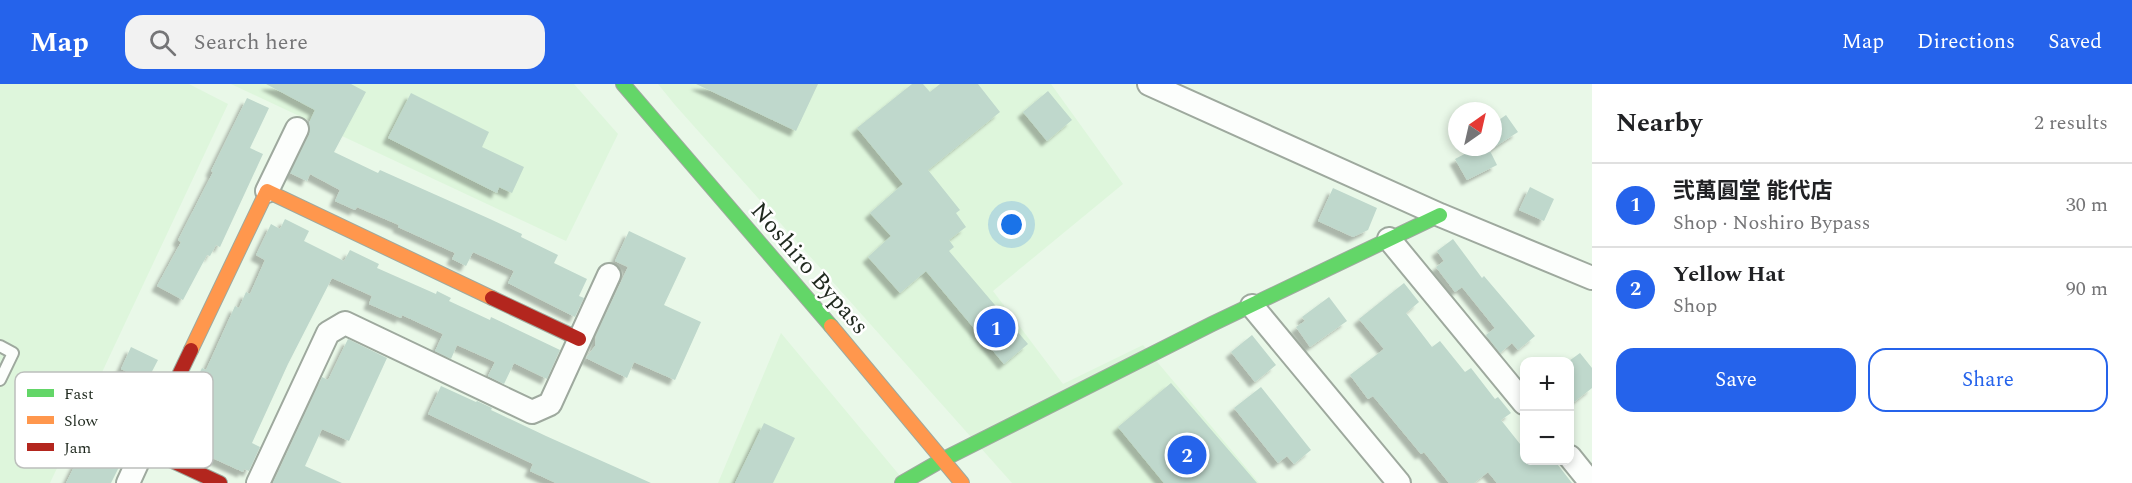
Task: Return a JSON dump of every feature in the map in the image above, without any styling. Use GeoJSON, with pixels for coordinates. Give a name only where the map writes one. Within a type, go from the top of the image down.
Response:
{"type":"FeatureCollection","features":[{"type":"Feature","properties":{"kind":"main road","name":"Noshiro Bypass"},"geometry":{"type":"LineString","coordinates":[[623,84],[962,483]]}},
{"type":"Feature","properties":{"kind":"main road"},"geometry":{"type":"LineString","coordinates":[[180,372],[267,191],[579,339]]}},
{"type":"Feature","properties":{"kind":"main road"},"geometry":{"type":"LineString","coordinates":[[902,483],[942,460],[1212,324],[1440,215]]}},
{"type":"Feature","properties":{"kind":"main road"},"geometry":{"type":"LineString","coordinates":[[187,468],[220,483]]}},
{"type":"Feature","properties":{"kind":"street"},"geometry":{"type":"LineString","coordinates":[[1149,84],[1440,215],[1592,278]]}},
{"type":"Feature","properties":{"kind":"street"},"geometry":{"type":"LineString","coordinates":[[267,191],[297,129]]}},
{"type":"Feature","properties":{"kind":"street"},"geometry":{"type":"LineString","coordinates":[[1389,239],[1520,398]]}},
{"type":"Feature","properties":{"kind":"street"},"geometry":{"type":"LineString","coordinates":[[258,483],[328,333],[345,323],[532,412],[550,404],[609,275]]}},
{"type":"Feature","properties":{"kind":"street"},"geometry":{"type":"LineString","coordinates":[[1252,306],[1390,480]]}},
{"type":"Feature","properties":{"kind":"street"},"geometry":{"type":"LineString","coordinates":[[1574,463],[1591,483]]}},
{"type":"Feature","properties":{"kind":"street"},"geometry":{"type":"LineString","coordinates":[[128,483],[135,468]]}},
{"type":"Feature","properties":{"kind":"lane"},"geometry":{"type":"LineString","coordinates":[[0,346],[14,353],[0,380]]}},
{"type":"Feature","properties":{"kind":"shaded area"},"geometry":{"type":"Polygon","coordinates":[[[0,84],[189,84],[228,104],[102,372],[15,372],[15,468],[57,468],[50,483],[0,483],[0,84]]]}},
{"type":"Feature","properties":{"kind":"shaded area"},"geometry":{"type":"Polygon","coordinates":[[[231,84],[574,84],[618,134],[566,241],[231,84]]]}},
{"type":"Feature","properties":{"kind":"shaded area"},"geometry":{"type":"Polygon","coordinates":[[[658,84],[1051,84],[1123,184],[993,291],[1063,384],[1143,345],[1259,483],[1012,483],[658,84]]]}},
{"type":"Feature","properties":{"kind":"shaded area"},"geometry":{"type":"Polygon","coordinates":[[[781,333],[906,483],[718,483],[781,333]]]}},
{"type":"Feature","properties":{"kind":"building"},"geometry":{"type":"Polygon","coordinates":[[[266,84],[351,84],[366,92],[334,152],[378,173],[380,170],[490,219],[558,255],[554,263],[587,279],[579,296],[584,298],[575,317],[508,283],[514,271],[473,252],[466,266],[452,259],[455,253],[398,227],[399,225],[357,207],[355,210],[335,201],[340,190],[310,174],[307,181],[290,173],[309,135],[309,123],[315,110],[266,84]]]}},
{"type":"Feature","properties":{"kind":"building"},"geometry":{"type":"Polygon","coordinates":[[[696,84],[818,84],[796,131],[696,84]]]}},
{"type":"Feature","properties":{"kind":"building"},"geometry":{"type":"Polygon","coordinates":[[[912,84],[923,84],[930,92],[940,84],[978,84],[1000,112],[928,170],[960,210],[956,213],[966,227],[949,240],[954,247],[949,251],[1028,344],[1004,364],[926,271],[900,293],[868,257],[891,236],[870,213],[903,184],[857,128],[912,84]]]}},
{"type":"Feature","properties":{"kind":"building"},"geometry":{"type":"Polygon","coordinates":[[[1048,91],[1072,120],[1047,141],[1023,112],[1048,91]]]}},
{"type":"Feature","properties":{"kind":"building"},"geometry":{"type":"Polygon","coordinates":[[[411,93],[489,132],[482,147],[524,167],[512,193],[499,187],[497,193],[388,138],[411,93]]]}},
{"type":"Feature","properties":{"kind":"building"},"geometry":{"type":"Polygon","coordinates":[[[247,98],[269,108],[250,148],[263,154],[220,247],[216,245],[210,256],[207,255],[183,300],[157,286],[181,242],[178,240],[247,98]]]}},
{"type":"Feature","properties":{"kind":"building"},"geometry":{"type":"Polygon","coordinates":[[[1506,115],[1518,132],[1502,142],[1502,118],[1506,115]]]}},
{"type":"Feature","properties":{"kind":"building"},"geometry":{"type":"Polygon","coordinates":[[[1461,156],[1492,156],[1497,165],[1467,180],[1455,159],[1461,156]]]}},
{"type":"Feature","properties":{"kind":"building"},"geometry":{"type":"Polygon","coordinates":[[[1530,187],[1554,199],[1544,221],[1519,210],[1530,187]]]}},
{"type":"Feature","properties":{"kind":"building"},"geometry":{"type":"Polygon","coordinates":[[[1333,188],[1377,208],[1368,230],[1353,237],[1318,221],[1333,188]]]}},
{"type":"Feature","properties":{"kind":"building"},"geometry":{"type":"Polygon","coordinates":[[[285,219],[309,231],[304,241],[344,261],[350,250],[379,264],[377,268],[436,294],[437,291],[451,298],[449,301],[490,320],[491,317],[560,350],[547,379],[514,363],[504,384],[488,376],[495,362],[457,345],[451,359],[435,351],[443,334],[402,315],[401,318],[369,304],[372,296],[332,278],[288,364],[252,443],[260,447],[249,471],[244,469],[243,472],[213,458],[213,372],[200,372],[202,368],[206,370],[235,306],[239,308],[246,292],[250,294],[265,260],[256,255],[271,224],[280,229],[285,219]]]}},
{"type":"Feature","properties":{"kind":"building"},"geometry":{"type":"Polygon","coordinates":[[[629,231],[686,258],[664,305],[701,322],[675,380],[634,362],[627,378],[586,358],[595,346],[596,335],[628,267],[615,261],[629,231]]]}},
{"type":"Feature","properties":{"kind":"building"},"geometry":{"type":"Polygon","coordinates":[[[1453,239],[1482,278],[1484,276],[1535,336],[1518,350],[1512,343],[1500,353],[1486,335],[1495,328],[1462,287],[1455,292],[1436,267],[1444,261],[1437,251],[1453,239]]]}},
{"type":"Feature","properties":{"kind":"building"},"geometry":{"type":"Polygon","coordinates":[[[1404,283],[1419,302],[1406,313],[1432,347],[1440,341],[1465,372],[1471,368],[1495,399],[1498,397],[1511,413],[1501,420],[1520,444],[1520,465],[1558,465],[1572,483],[1497,483],[1488,472],[1474,483],[1449,483],[1424,452],[1421,454],[1373,396],[1368,399],[1350,375],[1384,349],[1359,319],[1404,283]]]}},
{"type":"Feature","properties":{"kind":"building"},"geometry":{"type":"Polygon","coordinates":[[[1329,297],[1347,321],[1310,347],[1296,327],[1305,321],[1302,317],[1329,297]]]}},
{"type":"Feature","properties":{"kind":"building"},"geometry":{"type":"Polygon","coordinates":[[[1252,335],[1276,365],[1255,382],[1231,352],[1252,335]]]}},
{"type":"Feature","properties":{"kind":"building"},"geometry":{"type":"Polygon","coordinates":[[[348,339],[387,358],[349,441],[322,429],[305,466],[342,483],[273,483],[322,377],[328,380],[348,339]]]}},
{"type":"Feature","properties":{"kind":"building"},"geometry":{"type":"Polygon","coordinates":[[[131,347],[158,360],[152,372],[128,372],[121,369],[131,347]]]}},
{"type":"Feature","properties":{"kind":"building"},"geometry":{"type":"Polygon","coordinates":[[[1580,353],[1592,368],[1592,388],[1574,402],[1574,357],[1580,353]]]}},
{"type":"Feature","properties":{"kind":"building"},"geometry":{"type":"Polygon","coordinates":[[[1171,383],[1257,483],[1164,483],[1118,427],[1171,383]]]}},
{"type":"Feature","properties":{"kind":"building"},"geometry":{"type":"Polygon","coordinates":[[[441,386],[651,483],[556,483],[530,471],[533,464],[428,414],[441,386]]]}},
{"type":"Feature","properties":{"kind":"building"},"geometry":{"type":"Polygon","coordinates":[[[1261,387],[1311,450],[1294,464],[1287,456],[1278,463],[1234,408],[1261,387]]]}},
{"type":"Feature","properties":{"kind":"building"},"geometry":{"type":"Polygon","coordinates":[[[764,423],[795,438],[773,483],[735,483],[764,423]]]}},
{"type":"Feature","properties":{"kind":"building"},"geometry":{"type":"Polygon","coordinates":[[[74,468],[118,468],[111,483],[66,483],[74,468]]]}},
{"type":"Feature","properties":{"kind":"traffic: fast"},"geometry":{"type":"LineString","coordinates":[[623,84],[831,326]]}},
{"type":"Feature","properties":{"kind":"traffic: fast"},"geometry":{"type":"LineString","coordinates":[[902,483],[942,460],[1212,324],[1440,215]]}},
{"type":"Feature","properties":{"kind":"traffic: slow"},"geometry":{"type":"LineString","coordinates":[[191,350],[267,191],[492,298]]}},
{"type":"Feature","properties":{"kind":"traffic: slow"},"geometry":{"type":"LineString","coordinates":[[831,326],[962,483]]}},
{"type":"Feature","properties":{"kind":"traffic: jam"},"geometry":{"type":"LineString","coordinates":[[492,298],[579,339]]}},
{"type":"Feature","properties":{"kind":"traffic: jam"},"geometry":{"type":"LineString","coordinates":[[180,372],[191,350]]}},
{"type":"Feature","properties":{"kind":"traffic: jam"},"geometry":{"type":"LineString","coordinates":[[187,468],[220,483]]}},
{"type":"Feature","properties":{"kind":"place","name":"弐萬圓堂 能代店"},"geometry":{"type":"Point","coordinates":[996,328]}},
{"type":"Feature","properties":{"kind":"place","name":"Yellow Hat"},"geometry":{"type":"Point","coordinates":[1187,455]}}]}
